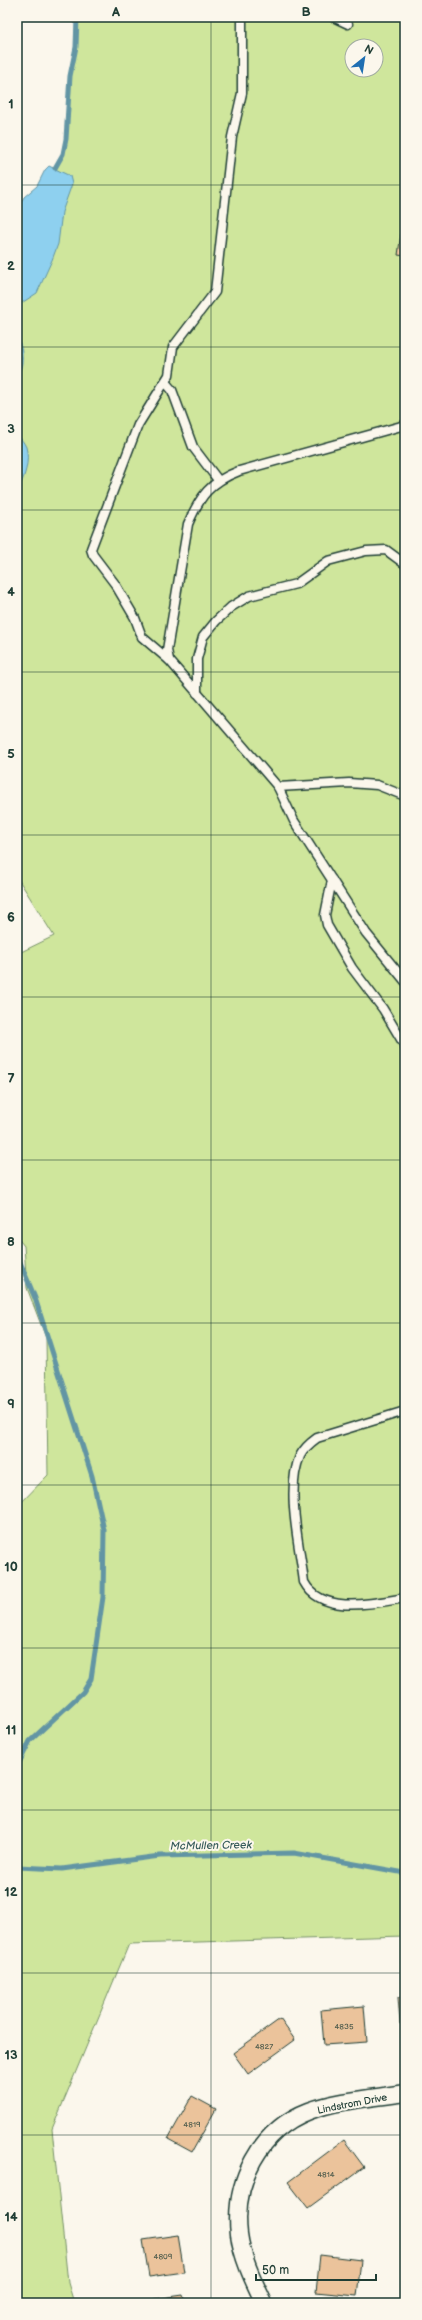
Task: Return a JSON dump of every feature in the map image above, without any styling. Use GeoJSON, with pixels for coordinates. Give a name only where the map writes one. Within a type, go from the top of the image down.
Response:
{"type":"FeatureCollection","features":[{"type":"Feature","properties":{"kind":"street","name":"Lindstrom Drive"},"geometry":{"type":"LineString","coordinates":[[264,2303],[245,2259],[239,2236],[237,2212],[242,2183],[259,2150],[284,2125],[310,2111],[405,2093]]}},
{"type":"Feature","properties":{"kind":"lane"},"geometry":{"type":"LineString","coordinates":[[242,17],[242,93],[232,137],[216,292],[173,347],[169,375],[143,414],[138,425],[91,549],[93,555],[115,584],[135,618],[142,637],[169,660],[278,787],[294,821],[366,933],[405,981]]}},
{"type":"Feature","properties":{"kind":"lane"},"geometry":{"type":"LineString","coordinates":[[333,17],[348,24]]}},
{"type":"Feature","properties":{"kind":"lane"},"geometry":{"type":"LineString","coordinates":[[165,382],[172,390],[193,447],[218,480]]}},
{"type":"Feature","properties":{"kind":"lane"},"geometry":{"type":"LineString","coordinates":[[169,660],[168,639],[188,524],[195,507],[207,490],[218,480],[239,471],[405,424]]}},
{"type":"Feature","properties":{"kind":"lane"},"geometry":{"type":"LineString","coordinates":[[197,693],[197,659],[203,637],[216,621],[231,607],[249,596],[296,584],[328,561],[366,551],[386,550],[405,564]]}},
{"type":"Feature","properties":{"kind":"lane"},"geometry":{"type":"LineString","coordinates":[[278,787],[349,783],[377,785],[405,796]]}},
{"type":"Feature","properties":{"kind":"lane"},"geometry":{"type":"LineString","coordinates":[[332,880],[325,915],[327,925],[352,968],[383,1009],[405,1046]]}},
{"type":"Feature","properties":{"kind":"lane"},"geometry":{"type":"LineString","coordinates":[[405,1411],[317,1438],[300,1456],[296,1473],[294,1497],[304,1582],[309,1590],[326,1600],[347,1604],[375,1603],[405,1598]]}},
{"type":"Feature","properties":{"kind":"green space"},"geometry":{"type":"Polygon","coordinates":[[[77,17],[405,17],[405,1936],[129,1944],[52,2129],[68,2283],[74,2303],[17,2303],[17,1507],[48,1475],[46,1338],[27,1288],[24,1246],[17,1237],[17,954],[54,936],[17,877],[17,231],[63,154],[66,139],[70,76],[76,47],[77,17]]]}},
{"type":"Feature","properties":{"kind":"water"},"geometry":{"type":"Polygon","coordinates":[[[49,166],[70,176],[72,184],[62,212],[58,244],[52,260],[37,293],[17,306],[17,210],[24,197],[37,186],[45,170],[49,166]]]}},
{"type":"Feature","properties":{"kind":"water"},"geometry":{"type":"Polygon","coordinates":[[[17,335],[22,350],[22,366],[17,375],[17,335]]]}},
{"type":"Feature","properties":{"kind":"water"},"geometry":{"type":"Polygon","coordinates":[[[17,434],[26,447],[27,463],[20,486],[17,490],[17,434]]]}},
{"type":"Feature","properties":{"kind":"building"},"geometry":{"type":"Polygon","coordinates":[[[401,234],[405,234],[405,256],[398,255],[401,234]]]}},
{"type":"Feature","properties":{"kind":"building"},"geometry":{"type":"Polygon","coordinates":[[[398,1997],[405,1997],[405,2024],[400,2024],[398,1997]]]}},
{"type":"Feature","properties":{"kind":"building"},"geometry":{"type":"Polygon","coordinates":[[[364,2006],[367,2042],[324,2045],[321,2010],[364,2006]]]}},
{"type":"Feature","properties":{"kind":"building"},"geometry":{"type":"Polygon","coordinates":[[[280,2019],[295,2040],[248,2074],[233,2053],[280,2019]]]}},
{"type":"Feature","properties":{"kind":"building"},"geometry":{"type":"Polygon","coordinates":[[[192,2096],[216,2109],[192,2152],[168,2139],[192,2096]]]}},
{"type":"Feature","properties":{"kind":"building"},"geometry":{"type":"Polygon","coordinates":[[[344,2140],[364,2167],[308,2208],[288,2182],[344,2140]]]}},
{"type":"Feature","properties":{"kind":"building"},"geometry":{"type":"Polygon","coordinates":[[[178,2235],[184,2272],[149,2277],[143,2240],[178,2235]]]}},
{"type":"Feature","properties":{"kind":"building"},"geometry":{"type":"Polygon","coordinates":[[[320,2255],[361,2260],[357,2296],[316,2292],[320,2255]]]}},
{"type":"Feature","properties":{"kind":"building"},"geometry":{"type":"Polygon","coordinates":[[[183,2295],[185,2303],[156,2303],[155,2299],[183,2295]]]}},
{"type":"Feature","properties":{"kind":"waterway"},"geometry":{"type":"LineString","coordinates":[[55,168],[63,154],[66,139],[70,76],[76,47],[77,17]]}},
{"type":"Feature","properties":{"kind":"waterway"},"geometry":{"type":"LineString","coordinates":[[17,1255],[35,1298],[92,1476],[104,1530],[103,1597],[91,1679],[83,1692],[30,1741],[17,1767]]}},
{"type":"Feature","properties":{"kind":"waterway","name":"McMullen Creek"},"geometry":{"type":"LineString","coordinates":[[17,1867],[62,1869],[160,1856],[294,1853],[405,1873]]}}]}
